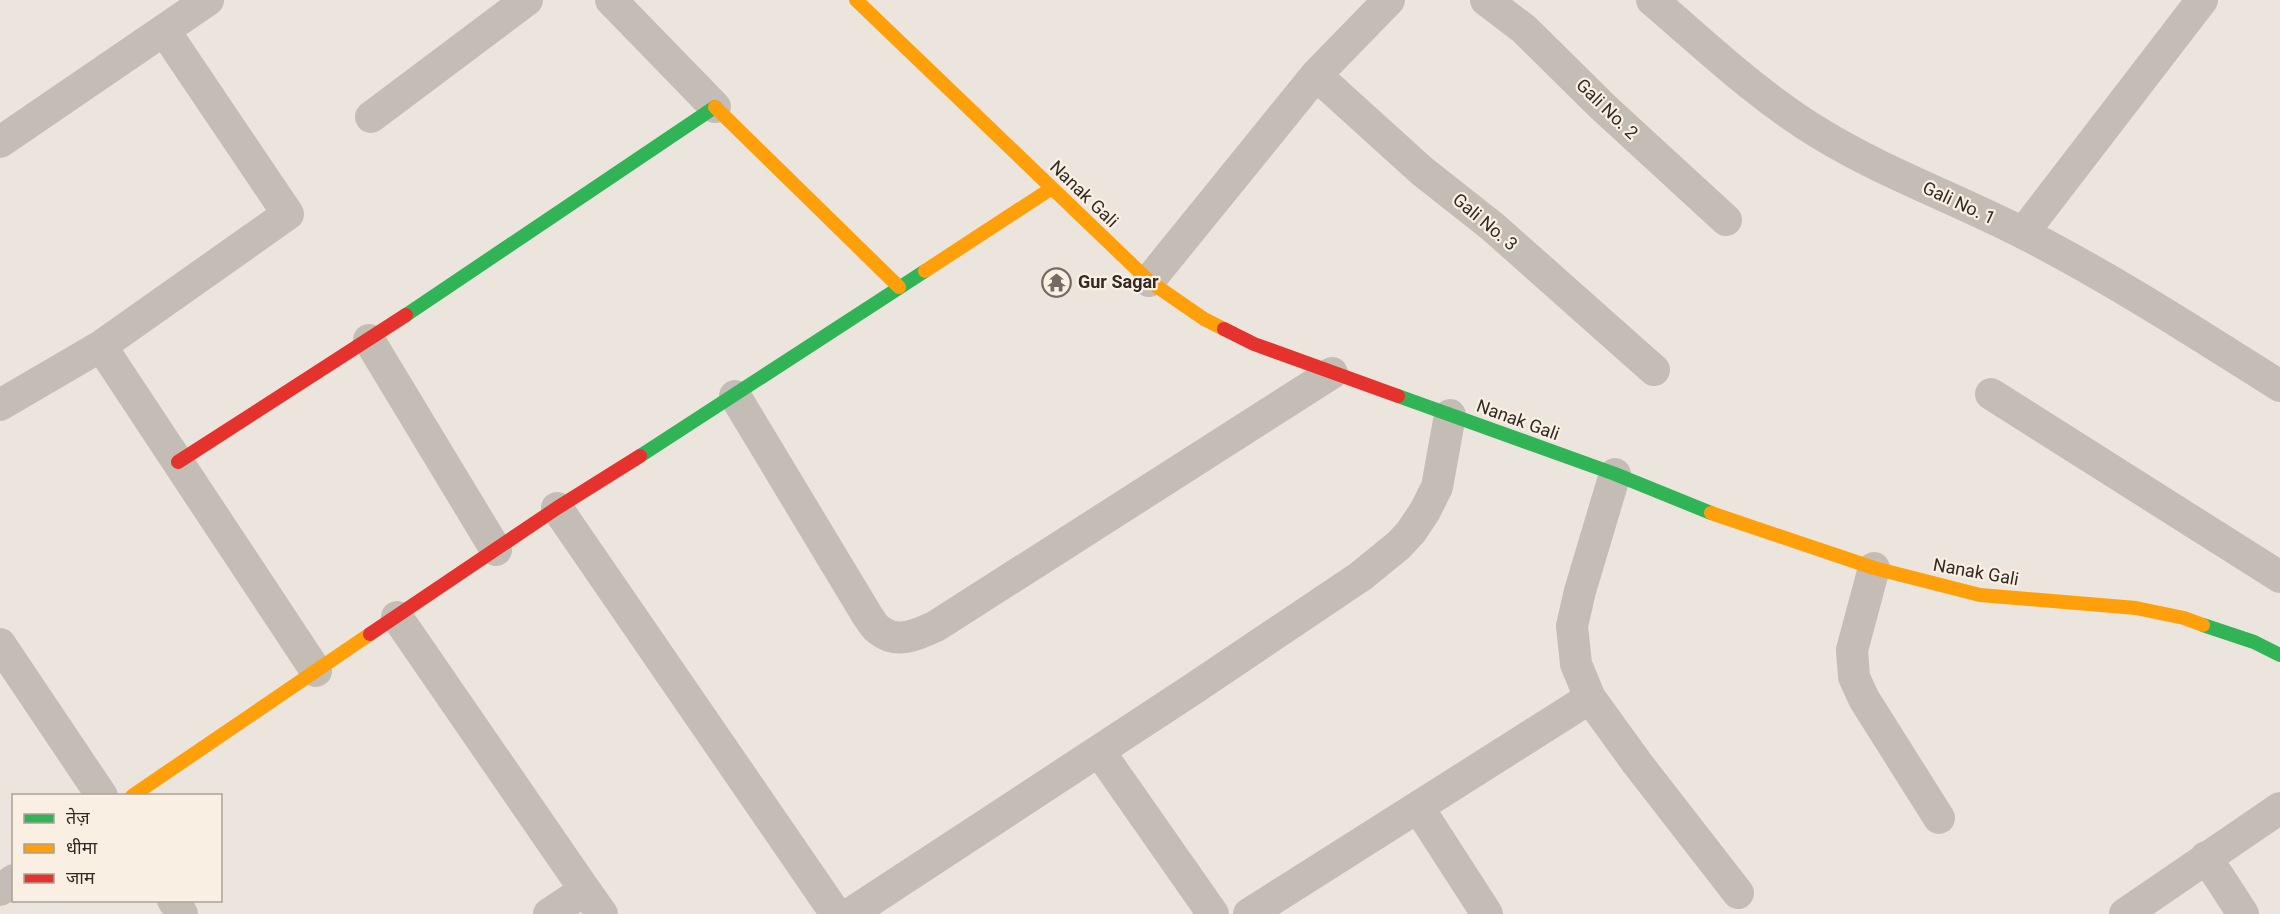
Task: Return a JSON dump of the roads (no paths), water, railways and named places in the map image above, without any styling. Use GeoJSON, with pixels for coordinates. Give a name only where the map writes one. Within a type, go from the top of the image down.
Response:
{"type":"FeatureCollection","features":[{"type":"Feature","properties":{"kind":"street"},"geometry":{"type":"LineString","coordinates":[[0,142],[208,0]]}},
{"type":"Feature","properties":{"kind":"street"},"geometry":{"type":"LineString","coordinates":[[371,117],[527,0]]}},
{"type":"Feature","properties":{"kind":"street"},"geometry":{"type":"LineString","coordinates":[[611,0],[899,287]]}},
{"type":"Feature","properties":{"kind":"street","name":"Nanak Gali"},"geometry":{"type":"LineString","coordinates":[[856,0],[1149,281],[1204,319],[1254,344],[1615,474],[1704,511],[1874,568],[1980,595],[2136,608],[2184,618],[2254,642],[2280,655]]}},
{"type":"Feature","properties":{"kind":"street"},"geometry":{"type":"LineString","coordinates":[[1149,281],[1316,75],[1389,0]]}},
{"type":"Feature","properties":{"kind":"street","name":"Gali No. 2"},"geometry":{"type":"LineString","coordinates":[[1486,0],[1524,29],[1603,107],[1726,220]]}},
{"type":"Feature","properties":{"kind":"street","name":"Gali No. 1"},"geometry":{"type":"LineString","coordinates":[[1652,0],[1767,98],[1817,132],[1870,162],[2023,233],[2155,308],[2280,386]]}},
{"type":"Feature","properties":{"kind":"street"},"geometry":{"type":"LineString","coordinates":[[2023,233],[2202,0]]}},
{"type":"Feature","properties":{"kind":"street"},"geometry":{"type":"LineString","coordinates":[[0,405],[101,346],[288,214],[164,30]]}},
{"type":"Feature","properties":{"kind":"street","name":"Gali No. 3"},"geometry":{"type":"LineString","coordinates":[[1316,75],[1422,171],[1493,227],[1654,370]]}},
{"type":"Feature","properties":{"kind":"street"},"geometry":{"type":"LineString","coordinates":[[178,462],[369,340],[716,107]]}},
{"type":"Feature","properties":{"kind":"street"},"geometry":{"type":"LineString","coordinates":[[133,794],[558,508],[735,396],[1052,188]]}},
{"type":"Feature","properties":{"kind":"street"},"geometry":{"type":"LineString","coordinates":[[369,340],[496,550]]}},
{"type":"Feature","properties":{"kind":"street"},"geometry":{"type":"LineString","coordinates":[[101,346],[316,671]]}},
{"type":"Feature","properties":{"kind":"street"},"geometry":{"type":"LineString","coordinates":[[735,396],[867,615],[879,630],[890,636],[904,638],[936,626],[1332,373]]}},
{"type":"Feature","properties":{"kind":"street"},"geometry":{"type":"LineString","coordinates":[[1991,394],[2280,577]]}},
{"type":"Feature","properties":{"kind":"street"},"geometry":{"type":"LineString","coordinates":[[850,914],[1361,576],[1399,545],[1412,532],[1437,487],[1450,415]]}},
{"type":"Feature","properties":{"kind":"street"},"geometry":{"type":"LineString","coordinates":[[1615,474],[1580,591],[1572,626],[1576,664],[1590,698],[1637,763],[1738,893]]}},
{"type":"Feature","properties":{"kind":"street"},"geometry":{"type":"LineString","coordinates":[[558,508],[836,914]]}},
{"type":"Feature","properties":{"kind":"street"},"geometry":{"type":"LineString","coordinates":[[1874,568],[1852,650],[1854,677],[1864,699],[1939,818]]}},
{"type":"Feature","properties":{"kind":"street"},"geometry":{"type":"LineString","coordinates":[[397,617],[593,902],[549,914]]}},
{"type":"Feature","properties":{"kind":"street"},"geometry":{"type":"LineString","coordinates":[[0,644],[101,794]]}},
{"type":"Feature","properties":{"kind":"street"},"geometry":{"type":"LineString","coordinates":[[1249,914],[1590,698]]}},
{"type":"Feature","properties":{"kind":"street"},"geometry":{"type":"LineString","coordinates":[[1099,751],[1213,914]]}},
{"type":"Feature","properties":{"kind":"street"},"geometry":{"type":"LineString","coordinates":[[1418,807],[1487,914]]}},
{"type":"Feature","properties":{"kind":"street"},"geometry":{"type":"LineString","coordinates":[[2125,914],[2280,808]]}},
{"type":"Feature","properties":{"kind":"street"},"geometry":{"type":"LineString","coordinates":[[2206,857],[2243,914]]}},
{"type":"Feature","properties":{"kind":"place","name":"Gur Sagar"},"geometry":{"type":"Point","coordinates":[1057,282]}}]}
